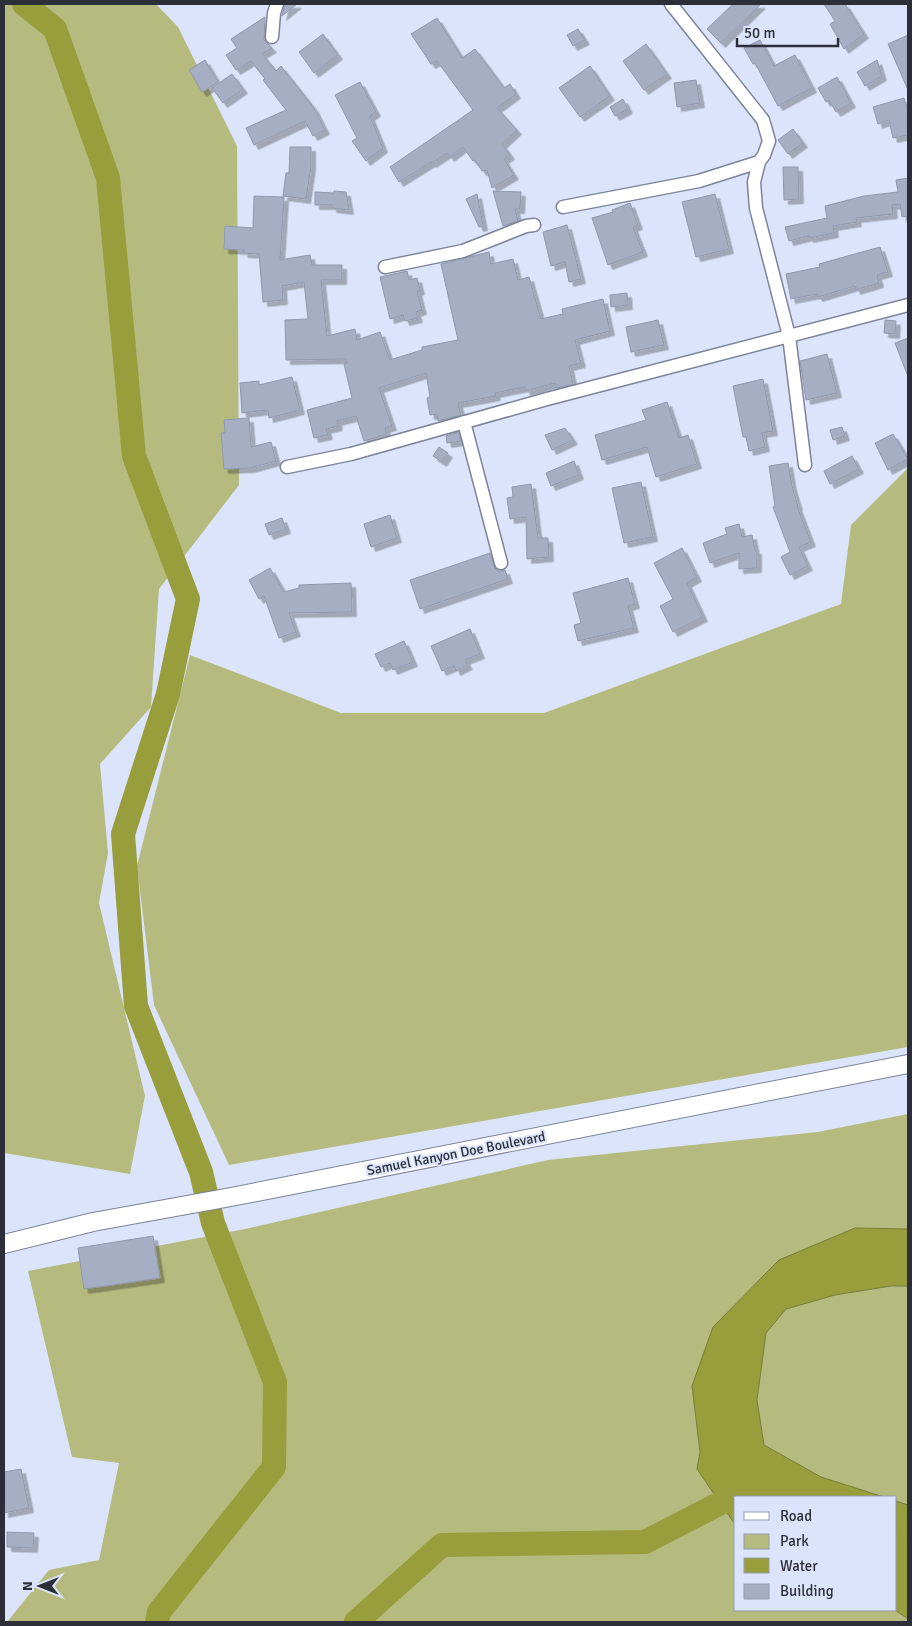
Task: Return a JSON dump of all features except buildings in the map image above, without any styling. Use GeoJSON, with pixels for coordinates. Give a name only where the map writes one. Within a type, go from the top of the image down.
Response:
{"type":"FeatureCollection","features":[{"type":"Feature","properties":{"kind":"street"},"geometry":{"type":"LineString","coordinates":[[272,37],[276,4]]}},
{"type":"Feature","properties":{"kind":"street"},"geometry":{"type":"LineString","coordinates":[[672,4],[763,120],[769,141],[764,155],[759,162],[754,182],[756,208],[789,336],[806,465]]}},
{"type":"Feature","properties":{"kind":"street"},"geometry":{"type":"LineString","coordinates":[[563,207],[699,182],[759,162]]}},
{"type":"Feature","properties":{"kind":"street"},"geometry":{"type":"LineString","coordinates":[[386,267],[463,251],[534,225]]}},
{"type":"Feature","properties":{"kind":"street"},"geometry":{"type":"LineString","coordinates":[[287,467],[351,454],[464,422],[908,305]]}},
{"type":"Feature","properties":{"kind":"street"},"geometry":{"type":"LineString","coordinates":[[464,422],[501,563]]}},
{"type":"Feature","properties":{"kind":"street","name":"Samuel Kanyon Doe Boulevard"},"geometry":{"type":"LineString","coordinates":[[4,1244],[93,1222],[231,1198],[908,1064]]}},
{"type":"Feature","properties":{"kind":"green space"},"geometry":{"type":"Polygon","coordinates":[[[4,4],[156,4],[178,27],[237,146],[239,485],[159,589],[151,707],[100,764],[108,853],[99,903],[145,1096],[130,1174],[4,1153],[4,4]]]}},
{"type":"Feature","properties":{"kind":"green space"},"geometry":{"type":"Polygon","coordinates":[[[908,468],[908,1047],[229,1165],[154,1005],[137,866],[190,655],[341,713],[544,713],[841,604],[851,525],[908,468]]]}},
{"type":"Feature","properties":{"kind":"green space"},"geometry":{"type":"Polygon","coordinates":[[[908,1114],[908,1229],[855,1228],[692,1386],[700,1452],[697,1469],[734,1523],[734,1611],[896,1611],[908,1619],[908,1622],[7,1622],[49,1570],[99,1560],[119,1463],[72,1457],[28,1271],[245,1229],[548,1160],[818,1132],[908,1114]]]}},
{"type":"Feature","properties":{"kind":"green space"},"geometry":{"type":"Polygon","coordinates":[[[891,1286],[908,1286],[908,1505],[897,1501],[897,1496],[881,1496],[821,1477],[764,1445],[757,1400],[766,1333],[786,1308],[835,1295],[891,1286]]]}},
{"type":"Feature","properties":{"kind":"water"},"geometry":{"type":"Polygon","coordinates":[[[855,1228],[908,1229],[908,1286],[891,1286],[835,1295],[786,1309],[766,1333],[757,1400],[764,1445],[821,1477],[881,1496],[734,1496],[734,1523],[697,1469],[700,1452],[692,1386],[713,1327],[779,1260],[855,1228]]]}},
{"type":"Feature","properties":{"kind":"water"},"geometry":{"type":"Polygon","coordinates":[[[897,1501],[908,1505],[908,1619],[896,1611],[897,1501]]]}},
{"type":"Feature","properties":{"kind":"waterway"},"geometry":{"type":"LineString","coordinates":[[24,4],[55,29],[108,178],[134,456],[188,599],[168,694],[123,834],[136,1006],[201,1172],[213,1223],[275,1382],[274,1467],[159,1612],[157,1622]]}},
{"type":"Feature","properties":{"kind":"waterway"},"geometry":{"type":"LineString","coordinates":[[734,1496],[742,1492]]}},
{"type":"Feature","properties":{"kind":"waterway"},"geometry":{"type":"LineString","coordinates":[[356,1622],[442,1545],[645,1542],[734,1496]]}}]}
